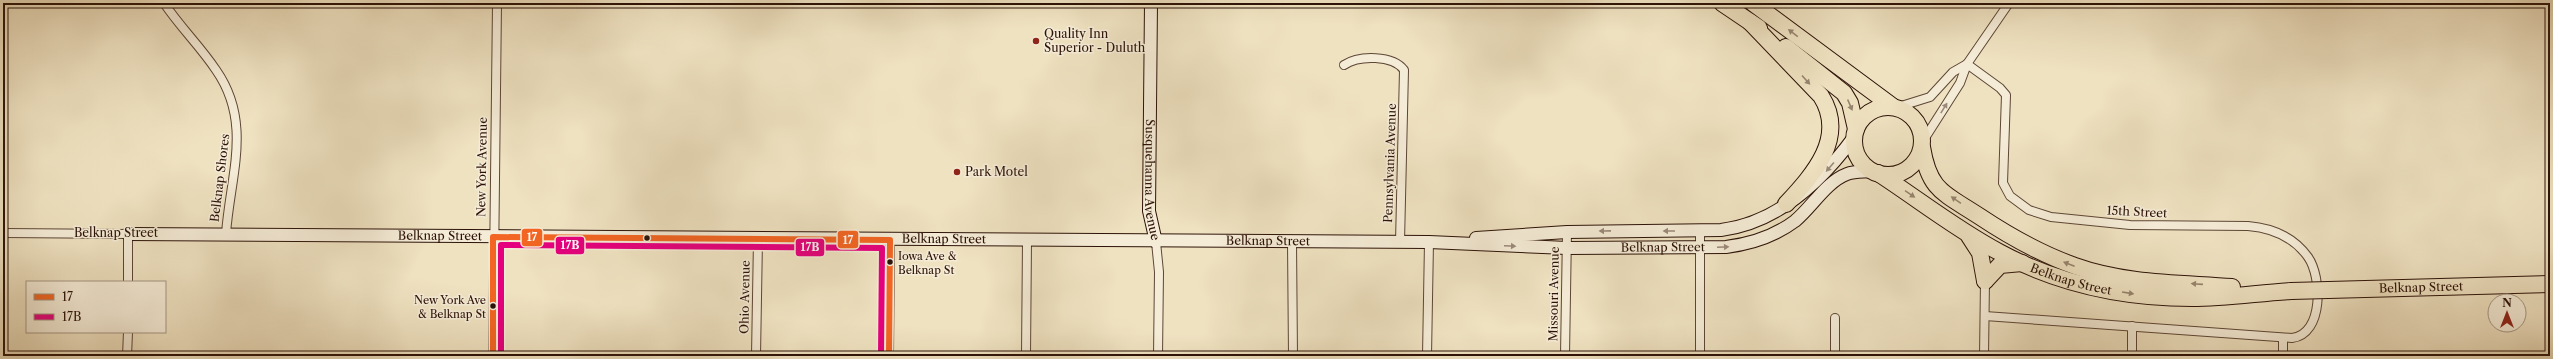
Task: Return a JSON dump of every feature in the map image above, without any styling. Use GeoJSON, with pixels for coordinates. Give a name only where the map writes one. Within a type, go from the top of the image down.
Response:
{"type":"FeatureCollection","features":[{"type":"Feature","properties":{"kind":"highway"},"geometry":{"type":"LineString","coordinates":[[1722,3],[1750,22],[1844,93],[1850,103],[1855,133],[1856,153],[1865,166],[1875,172],[1887,175],[1906,170],[1914,164],[1923,144],[1918,124],[1906,111],[1895,107],[1753,3]]}},
{"type":"Feature","properties":{"kind":"highway"},"geometry":{"type":"LineString","coordinates":[[1750,22],[1821,96],[1831,121],[1825,152],[1810,175],[1786,204]]}},
{"type":"Feature","properties":{"kind":"highway"},"geometry":{"type":"LineString","coordinates":[[1855,133],[1860,121],[1870,112],[1882,107],[1895,107]]}},
{"type":"Feature","properties":{"kind":"highway","name":"Belknap Street"},"geometry":{"type":"LineString","coordinates":[[1923,144],[1929,178],[1945,193],[2018,240],[2056,259],[2089,270],[2137,280],[2291,291]]}},
{"type":"Feature","properties":{"kind":"highway","name":"Belknap Street"},"geometry":{"type":"LineString","coordinates":[[1875,172],[1965,231],[2022,263],[2082,284],[2145,295],[2193,298],[2291,291],[2550,284]]}},
{"type":"Feature","properties":{"kind":"highway"},"geometry":{"type":"LineString","coordinates":[[1965,231],[1979,250],[1985,281]]}},
{"type":"Feature","properties":{"kind":"highway"},"geometry":{"type":"LineString","coordinates":[[1985,281],[2000,265],[2022,263]]}},
{"type":"Feature","properties":{"kind":"street","name":"Belknap Shores"},"geometry":{"type":"LineString","coordinates":[[164,3],[217,71],[234,109],[238,124],[238,142],[226,234]]}},
{"type":"Feature","properties":{"kind":"street","name":"New York Avenue"},"geometry":{"type":"LineString","coordinates":[[493,356],[493,237],[497,3]]}},
{"type":"Feature","properties":{"kind":"street","name":"Susquehanna Avenue"},"geometry":{"type":"LineString","coordinates":[[1151,3],[1149,211],[1156,242],[1159,272],[1158,356]]}},
{"type":"Feature","properties":{"kind":"street"},"geometry":{"type":"LineString","coordinates":[[1923,144],[1960,83],[1967,64],[2008,3]]}},
{"type":"Feature","properties":{"kind":"street","name":"Pennsylvania Avenue"},"geometry":{"type":"LineString","coordinates":[[1344,65],[1359,59],[1392,60],[1400,65],[1404,70],[1400,242]]}},
{"type":"Feature","properties":{"kind":"street"},"geometry":{"type":"LineString","coordinates":[[1895,107],[1930,97],[1953,72],[1967,64]]}},
{"type":"Feature","properties":{"kind":"street","name":"15th Street"},"geometry":{"type":"LineString","coordinates":[[1967,64],[2005,94],[2007,102],[2002,152],[2003,183],[2010,196],[2029,210],[2051,217],[2130,225],[2256,227],[2277,232],[2294,242],[2308,257],[2314,272],[2315,317],[2313,324],[2305,333],[2296,338],[2283,338]]}},
{"type":"Feature","properties":{"kind":"street","name":"Belknap Street"},"geometry":{"type":"LineString","coordinates":[[1429,242],[1567,232],[1700,231],[1746,226],[1786,204],[1811,187],[1855,133]]}},
{"type":"Feature","properties":{"kind":"street","name":"Belknap Street"},"geometry":{"type":"LineString","coordinates":[[3,233],[1156,242],[1429,242],[1567,248],[1699,248],[1740,246],[1765,237],[1794,221],[1838,179],[1851,173],[1875,172]]}},
{"type":"Feature","properties":{"kind":"street"},"geometry":{"type":"LineString","coordinates":[[1700,231],[1700,356]]}},
{"type":"Feature","properties":{"kind":"street","name":"Missouri Avenue"},"geometry":{"type":"LineString","coordinates":[[1565,356],[1567,232]]}},
{"type":"Feature","properties":{"kind":"street"},"geometry":{"type":"LineString","coordinates":[[128,234],[128,281]]}},
{"type":"Feature","properties":{"kind":"street","name":"Ohio Avenue"},"geometry":{"type":"LineString","coordinates":[[756,356],[758,239]]}},
{"type":"Feature","properties":{"kind":"street"},"geometry":{"type":"LineString","coordinates":[[889,356],[890,240]]}},
{"type":"Feature","properties":{"kind":"street"},"geometry":{"type":"LineString","coordinates":[[1026,241],[1026,356]]}},
{"type":"Feature","properties":{"kind":"street"},"geometry":{"type":"LineString","coordinates":[[1292,242],[1293,356]]}},
{"type":"Feature","properties":{"kind":"street"},"geometry":{"type":"LineString","coordinates":[[1427,356],[1429,242]]}},
{"type":"Feature","properties":{"kind":"street"},"geometry":{"type":"LineString","coordinates":[[1984,356],[1985,281]]}},
{"type":"Feature","properties":{"kind":"street"},"geometry":{"type":"LineString","coordinates":[[1985,316],[2283,338],[2283,356]]}},
{"type":"Feature","properties":{"kind":"street"},"geometry":{"type":"LineString","coordinates":[[1835,318],[1835,356]]}},
{"type":"Feature","properties":{"kind":"street"},"geometry":{"type":"LineString","coordinates":[[2132,326],[2132,356]]}},
{"type":"Feature","properties":{"kind":"street"},"geometry":{"type":"LineString","coordinates":[[127,356],[128,333]]}},
{"type":"Feature","properties":{"kind":"transit line","name":"17"},"geometry":{"type":"LineString","coordinates":[[493,356],[493,237],[890,240],[889,356]]}},
{"type":"Feature","properties":{"kind":"transit line","name":"17B"},"geometry":{"type":"LineString","coordinates":[[501,356],[501,245],[882,248],[881,356]]}},
{"type":"Feature","properties":{"kind":"place","name":"Quality Inn Superior - Duluth"},"geometry":{"type":"Point","coordinates":[1036,41]}},
{"type":"Feature","properties":{"kind":"place","name":"Park Motel"},"geometry":{"type":"Point","coordinates":[957,172]}},
{"type":"Feature","properties":{"kind":"place","name":"Iowa Ave & Belknap St"},"geometry":{"type":"Point","coordinates":[890,262]}},
{"type":"Feature","properties":{"kind":"place","name":"New York Ave & Belknap St"},"geometry":{"type":"Point","coordinates":[493,306]}}]}
